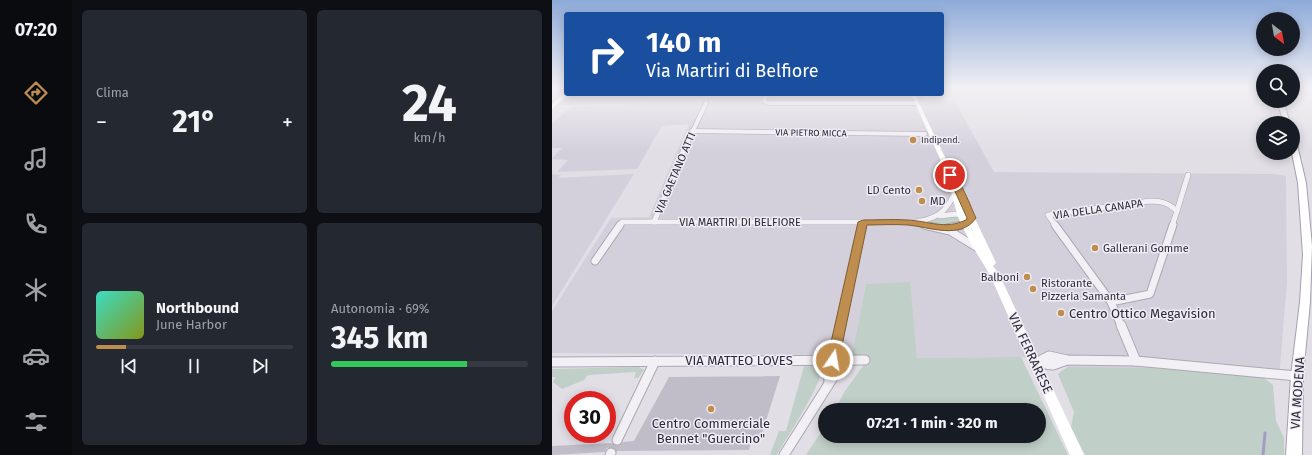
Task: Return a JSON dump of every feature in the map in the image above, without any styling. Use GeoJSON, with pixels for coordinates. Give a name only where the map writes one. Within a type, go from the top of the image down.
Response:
{"type":"FeatureCollection","features":[{"type":"Feature","properties":{"kind":"main road","name":"VIA FERRARESE"},"geometry":{"type":"LineString","coordinates":[[918,109],[927,134],[958,189],[966,219],[977,248],[994,274],[1077,455]]}},
{"type":"Feature","properties":{"kind":"main road","name":"VIA MODENA"},"geometry":{"type":"LineString","coordinates":[[1294,455],[1297,376],[1305,302],[1308,255],[1302,183],[1297,160]]}},
{"type":"Feature","properties":{"kind":"main road","name":"VIA FERRARESE"},"geometry":{"type":"LineString","coordinates":[[953,181],[954,194],[966,219],[993,265],[994,274]]}},
{"type":"Feature","properties":{"kind":"street","name":"VIA GAETANO ATTI"},"geometry":{"type":"LineString","coordinates":[[654,222],[703,109]]}},
{"type":"Feature","properties":{"kind":"street","name":"VIA PIETRO MICCA"},"geometry":{"type":"LineString","coordinates":[[692,131],[927,134]]}},
{"type":"Feature","properties":{"kind":"street"},"geometry":{"type":"LineString","coordinates":[[1111,302],[1150,294],[1178,211],[1188,175]]}},
{"type":"Feature","properties":{"kind":"street","name":"VIA MARTIRI DI BELFIORE"},"geometry":{"type":"LineString","coordinates":[[936,217],[948,208],[954,194]]}},
{"type":"Feature","properties":{"kind":"street","name":"VIA DELLA CANAPA"},"geometry":{"type":"LineString","coordinates":[[1136,361],[1111,302],[1048,215],[1150,201],[1162,201],[1172,205],[1178,211]]}},
{"type":"Feature","properties":{"kind":"street","name":"VIA MARTIRI DI BELFIORE"},"geometry":{"type":"LineString","coordinates":[[595,261],[622,222],[920,222],[951,214],[966,219],[957,227],[946,228]]}},
{"type":"Feature","properties":{"kind":"street"},"geometry":{"type":"LineString","coordinates":[[833,360],[863,222]]}},
{"type":"Feature","properties":{"kind":"street","name":"VIA MARTIRI DI BELFIORE"},"geometry":{"type":"LineString","coordinates":[[906,222],[946,228],[962,236],[977,248]]}},
{"type":"Feature","properties":{"kind":"street"},"geometry":{"type":"LineString","coordinates":[[617,440],[655,360]]}},
{"type":"Feature","properties":{"kind":"street","name":"VIA MATTEO LOVES"},"geometry":{"type":"LineString","coordinates":[[552,362],[655,360],[865,360]]}},
{"type":"Feature","properties":{"kind":"street"},"geometry":{"type":"LineString","coordinates":[[823,360],[828,369],[828,382]]}},
{"type":"Feature","properties":{"kind":"street"},"geometry":{"type":"LineString","coordinates":[[784,455],[828,382],[844,360]]}},
{"type":"Feature","properties":{"kind":"street"},"geometry":{"type":"LineString","coordinates":[[1036,363],[1053,365],[1067,360],[1136,361],[1297,376]]}},
{"type":"Feature","properties":{"kind":"shaded area"},"geometry":{"type":"Polygon","coordinates":[[[569,109],[671,109],[637,169],[557,172],[568,160],[552,159],[562,148],[552,148],[552,124],[569,109]]]}},
{"type":"Feature","properties":{"kind":"shaded area"},"geometry":{"type":"Polygon","coordinates":[[[671,109],[959,109],[994,172],[1274,174],[1286,176],[1287,283],[1279,378],[1068,367],[1021,357],[917,358],[909,283],[866,284],[852,355],[552,353],[552,311],[611,218],[649,217],[689,124],[662,126],[671,109]]]}},
{"type":"Feature","properties":{"kind":"shaded area"},"geometry":{"type":"Polygon","coordinates":[[[552,174],[561,175],[558,178],[634,174],[552,306],[552,174]]]}},
{"type":"Feature","properties":{"kind":"shaded area"},"geometry":{"type":"Polygon","coordinates":[[[947,215],[956,216],[959,218],[959,222],[949,226],[929,222],[947,215]]]}},
{"type":"Feature","properties":{"kind":"shaded area"},"geometry":{"type":"Polygon","coordinates":[[[910,282],[917,358],[1021,357],[1043,403],[839,403],[845,391],[868,359],[852,355],[866,284],[910,282]]]}},
{"type":"Feature","properties":{"kind":"shaded area"},"geometry":{"type":"Polygon","coordinates":[[[804,366],[813,366],[817,368],[820,372],[820,378],[803,412],[777,455],[770,455],[779,431],[786,431],[804,366]]]}},
{"type":"Feature","properties":{"kind":"shaded area"},"geometry":{"type":"Polygon","coordinates":[[[639,367],[644,370],[638,378],[634,378],[636,372],[588,375],[584,380],[562,389],[553,382],[556,377],[552,377],[552,369],[639,367]]]}},
{"type":"Feature","properties":{"kind":"shaded area"},"geometry":{"type":"Polygon","coordinates":[[[1068,367],[1154,368],[1206,371],[1258,376],[1264,378],[1273,385],[1276,421],[1284,438],[1284,455],[1085,455],[1071,427],[1074,412],[1058,374],[1068,367]]]}},
{"type":"Feature","properties":{"kind":"shaded area"},"geometry":{"type":"Polygon","coordinates":[[[1046,409],[1068,455],[806,455],[818,437],[818,443],[1046,443],[1046,409]]]}},
{"type":"Feature","properties":{"kind":"building","name":"Centro Commerciale Bennet \"Guercino\""},"geometry":{"type":"Polygon","coordinates":[[[780,376],[759,443],[751,443],[749,450],[617,451],[611,447],[607,448],[605,452],[552,455],[552,446],[612,443],[617,446],[623,442],[634,441],[669,377],[780,376]]]}},
{"type":"Feature","properties":{"kind":"waterway"},"geometry":{"type":"LineString","coordinates":[[1263,455],[1265,433]]}},
{"type":"Feature","properties":{"kind":"tunnel"},"geometry":{"type":"LineString","coordinates":[[611,453],[617,440]]}},
{"type":"Feature","properties":{"kind":"place","name":"Indipend."},"geometry":{"type":"Point","coordinates":[913,140]}},
{"type":"Feature","properties":{"kind":"place","name":"LD Cento"},"geometry":{"type":"Point","coordinates":[919,190]}},
{"type":"Feature","properties":{"kind":"place","name":"MD"},"geometry":{"type":"Point","coordinates":[922,201]}},
{"type":"Feature","properties":{"kind":"place","name":"Gallerani Gomme"},"geometry":{"type":"Point","coordinates":[1095,248]}},
{"type":"Feature","properties":{"kind":"place","name":"Balboni"},"geometry":{"type":"Point","coordinates":[1027,277]}},
{"type":"Feature","properties":{"kind":"place","name":"Ristorante Pizzeria Samanta"},"geometry":{"type":"Point","coordinates":[1033,289]}},
{"type":"Feature","properties":{"kind":"place","name":"Centro Ottico Megavision"},"geometry":{"type":"Point","coordinates":[1061,313]}},
{"type":"Feature","properties":{"kind":"place","name":"Centro Commerciale Bennet \"Guercino\""},"geometry":{"type":"Point","coordinates":[711,409]}},
{"type":"Feature","properties":{"kind":"route"},"geometry":{"type":"LineString","coordinates":[[833,360],[863,222],[906,222],[946,228],[957,227],[969,222],[971,218],[950,175]]}}]}
